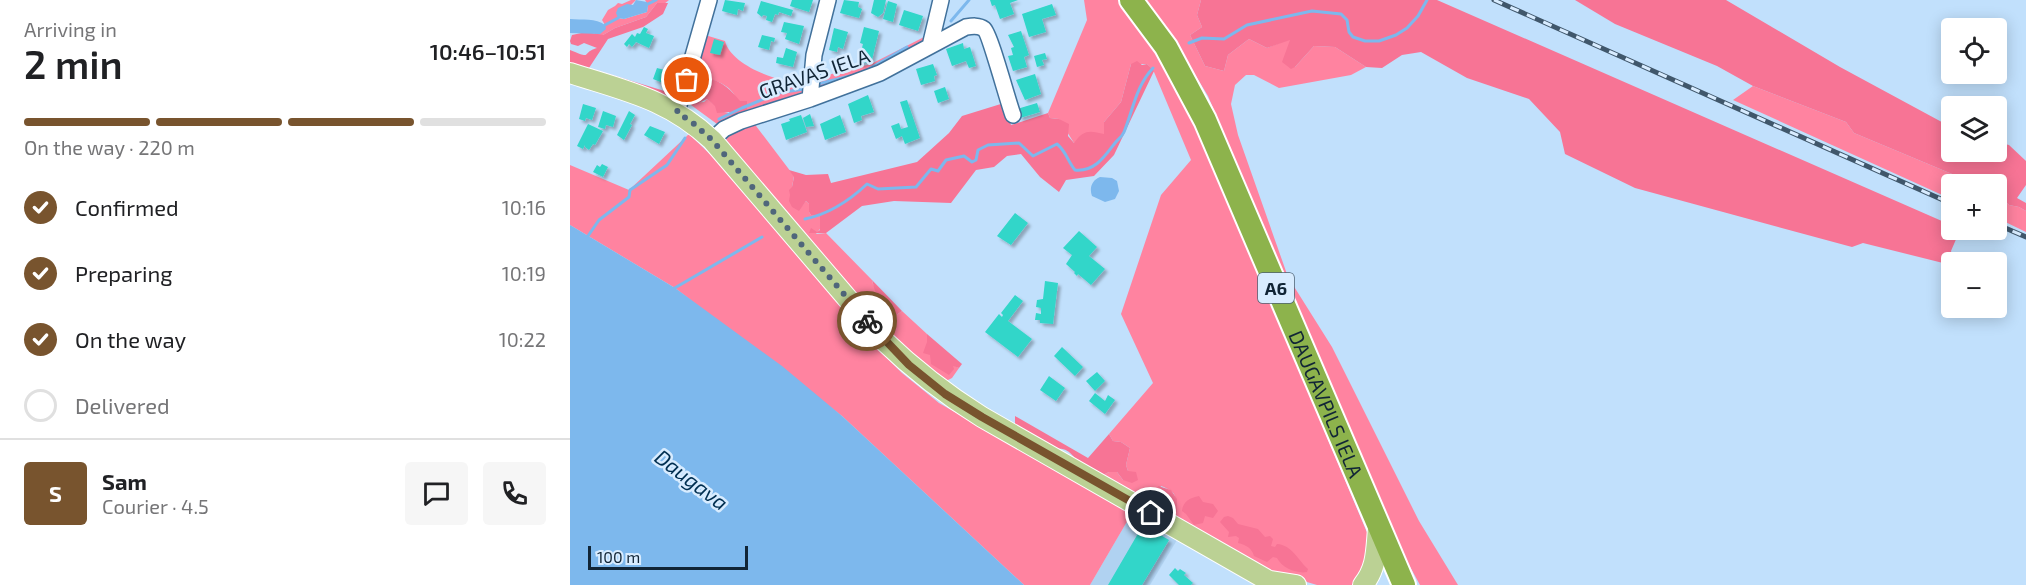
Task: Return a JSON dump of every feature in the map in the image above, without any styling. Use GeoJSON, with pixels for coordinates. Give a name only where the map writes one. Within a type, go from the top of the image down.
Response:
{"type":"FeatureCollection","features":[{"type":"Feature","properties":{"kind":"highway","name":"DAUGAVPILS IELA"},"geometry":{"type":"LineString","coordinates":[[1131,0],[1166,47],[1205,120],[1378,529],[1404,585]]}},
{"type":"Feature","properties":{"kind":"main road"},"geometry":{"type":"LineString","coordinates":[[570,73],[648,98],[677,112],[693,123],[712,140],[882,339],[909,365],[945,394],[1272,584],[1296,585]]}},
{"type":"Feature","properties":{"kind":"main road"},"geometry":{"type":"LineString","coordinates":[[1363,585],[1375,564],[1378,529]]}},
{"type":"Feature","properties":{"kind":"street"},"geometry":{"type":"LineString","coordinates":[[677,112],[709,0]]}},
{"type":"Feature","properties":{"kind":"street"},"geometry":{"type":"LineString","coordinates":[[810,99],[814,55],[828,0]]}},
{"type":"Feature","properties":{"kind":"street"},"geometry":{"type":"LineString","coordinates":[[930,46],[941,0]]}},
{"type":"Feature","properties":{"kind":"street","name":"GRAVAS IELA"},"geometry":{"type":"LineString","coordinates":[[712,140],[724,129],[741,121],[880,74],[966,27],[973,26],[984,28],[992,44],[1001,81],[1013,115]]}},
{"type":"Feature","properties":{"kind":"shaded area"},"geometry":{"type":"Polygon","coordinates":[[[636,0],[618,18],[624,19],[647,12],[648,5],[645,0],[669,0],[664,4],[657,3],[646,17],[615,28],[603,35],[594,35],[590,33],[594,34],[605,25],[602,20],[608,10],[618,3],[622,4],[636,0]]]}},
{"type":"Feature","properties":{"kind":"shaded area"},"geometry":{"type":"Polygon","coordinates":[[[1084,0],[1119,0],[1177,80],[1371,542],[1357,585],[1317,585],[1265,568],[1165,514],[1177,511],[1175,495],[1170,490],[1161,486],[1159,490],[1140,499],[1101,476],[1109,472],[1117,472],[1123,480],[1128,471],[1126,465],[1130,448],[1121,442],[1113,441],[1109,434],[1153,383],[1121,314],[1161,195],[1191,160],[1154,72],[1147,64],[1131,64],[1121,102],[1104,122],[1104,134],[1074,143],[1059,119],[1050,118],[1048,113],[1087,20],[1084,0]]]}},
{"type":"Feature","properties":{"kind":"shaded area"},"geometry":{"type":"Polygon","coordinates":[[[1145,0],[1201,0],[1197,15],[1202,27],[1190,35],[1205,66],[1224,71],[1228,55],[1249,39],[1267,48],[1290,39],[1295,67],[1314,46],[1335,47],[1366,67],[1351,75],[1279,88],[1254,75],[1246,75],[1235,85],[1231,104],[1238,135],[1288,277],[1332,347],[1419,521],[1458,585],[1420,585],[1396,541],[1208,96],[1177,45],[1145,0]]]}},
{"type":"Feature","properties":{"kind":"shaded area"},"geometry":{"type":"Polygon","coordinates":[[[1201,0],[1437,0],[1941,221],[1941,240],[1956,240],[1951,252],[1941,252],[1941,262],[1863,243],[1852,247],[1635,188],[1565,154],[1560,132],[1529,99],[1467,78],[1421,52],[1402,55],[1382,68],[1366,67],[1335,47],[1314,46],[1291,69],[1282,62],[1290,40],[1267,48],[1249,39],[1228,55],[1224,71],[1205,66],[1190,35],[1202,27],[1197,15],[1201,0]]]}},
{"type":"Feature","properties":{"kind":"shaded area"},"geometry":{"type":"Polygon","coordinates":[[[1575,0],[1726,0],[1840,67],[1941,122],[1941,162],[2007,162],[2007,144],[2009,145],[2026,161],[2026,185],[2017,198],[2026,203],[2026,211],[2007,203],[2007,174],[1952,174],[1854,133],[1846,122],[1753,86],[1717,66],[1615,24],[1575,0]]]}},
{"type":"Feature","properties":{"kind":"shaded area"},"geometry":{"type":"Polygon","coordinates":[[[657,3],[668,3],[663,14],[643,27],[608,39],[589,68],[671,93],[674,84],[675,88],[671,97],[570,64],[570,50],[586,55],[597,48],[584,43],[578,46],[571,44],[572,35],[586,32],[603,35],[615,28],[646,17],[657,3]]]}},
{"type":"Feature","properties":{"kind":"shaded area"},"geometry":{"type":"Polygon","coordinates":[[[705,35],[725,41],[729,50],[737,58],[758,72],[770,77],[804,84],[804,92],[800,98],[741,118],[739,105],[731,91],[700,73],[696,68],[705,35]]]}},
{"type":"Feature","properties":{"kind":"shaded area"},"geometry":{"type":"Polygon","coordinates":[[[926,36],[926,41],[914,52],[820,90],[815,81],[816,78],[871,64],[926,36]]]}},
{"type":"Feature","properties":{"kind":"shaded area"},"geometry":{"type":"Polygon","coordinates":[[[1137,61],[1142,65],[1147,64],[1154,71],[1114,155],[1094,176],[1066,180],[1059,192],[1040,177],[1021,154],[1007,156],[994,167],[976,170],[951,203],[894,201],[862,206],[826,233],[809,233],[811,228],[817,232],[820,230],[820,216],[811,215],[809,204],[806,201],[799,211],[792,207],[789,201],[789,190],[794,177],[789,170],[806,175],[828,174],[831,183],[917,162],[949,133],[962,116],[1004,103],[1011,125],[1048,113],[1050,118],[1069,124],[1068,136],[1074,143],[1087,132],[1104,134],[1104,122],[1121,102],[1131,64],[1137,61]]]}},
{"type":"Feature","properties":{"kind":"shaded area"},"geometry":{"type":"Polygon","coordinates":[[[702,68],[700,74],[705,70],[710,72],[709,79],[722,84],[740,101],[747,101],[747,110],[735,118],[729,112],[717,113],[715,106],[707,99],[697,104],[691,102],[689,96],[698,72],[696,71],[702,68]]]}},
{"type":"Feature","properties":{"kind":"shaded area"},"geometry":{"type":"Polygon","coordinates":[[[1753,86],[1846,122],[1854,133],[1952,174],[1941,174],[1941,194],[1733,100],[1753,86]]]}},
{"type":"Feature","properties":{"kind":"shaded area"},"geometry":{"type":"Polygon","coordinates":[[[689,99],[693,103],[704,102],[707,99],[724,112],[733,114],[735,118],[717,124],[691,105],[689,99]]]}},
{"type":"Feature","properties":{"kind":"shaded area"},"geometry":{"type":"Polygon","coordinates":[[[753,122],[794,176],[792,187],[801,207],[806,201],[809,204],[811,215],[820,216],[820,229],[816,234],[826,233],[872,280],[880,294],[884,313],[888,317],[895,316],[902,311],[927,334],[930,355],[959,368],[952,378],[946,381],[903,351],[726,142],[727,135],[753,122]]]}},
{"type":"Feature","properties":{"kind":"shaded area"},"geometry":{"type":"Polygon","coordinates":[[[689,134],[720,164],[871,342],[902,373],[939,403],[1132,513],[1090,585],[1024,585],[842,416],[675,288],[570,225],[570,165],[629,190],[689,134]]]}},
{"type":"Feature","properties":{"kind":"shaded area"},"geometry":{"type":"Polygon","coordinates":[[[2007,203],[2026,211],[2026,232],[2007,223],[2007,203]]]}},
{"type":"Feature","properties":{"kind":"shaded area"},"geometry":{"type":"Polygon","coordinates":[[[872,280],[902,311],[895,316],[888,317],[883,313],[883,307],[877,306],[875,302],[879,294],[875,291],[872,280]]]}},
{"type":"Feature","properties":{"kind":"shaded area"},"geometry":{"type":"Polygon","coordinates":[[[927,334],[962,364],[959,368],[953,366],[954,369],[949,375],[931,364],[930,355],[923,353],[927,334]]]}},
{"type":"Feature","properties":{"kind":"shaded area"},"geometry":{"type":"Polygon","coordinates":[[[1015,416],[1088,458],[1109,434],[1113,441],[1121,442],[1130,448],[1126,465],[1128,471],[1136,472],[1138,480],[1132,483],[1123,480],[1117,472],[1109,472],[1101,476],[1071,460],[1074,457],[1068,451],[1055,449],[1015,426],[1015,416]]]}},
{"type":"Feature","properties":{"kind":"shaded area"},"geometry":{"type":"Polygon","coordinates":[[[1158,486],[1171,490],[1177,499],[1177,512],[1163,512],[1140,499],[1141,491],[1145,489],[1156,491],[1159,490],[1158,486]]]}},
{"type":"Feature","properties":{"kind":"shaded area"},"geometry":{"type":"Polygon","coordinates":[[[1199,496],[1203,502],[1213,504],[1218,511],[1213,518],[1205,516],[1203,523],[1194,525],[1182,511],[1188,500],[1199,496]]]}},
{"type":"Feature","properties":{"kind":"shaded area"},"geometry":{"type":"Polygon","coordinates":[[[1132,513],[1177,540],[1150,585],[1090,585],[1132,513]]]}},
{"type":"Feature","properties":{"kind":"shaded area"},"geometry":{"type":"Polygon","coordinates":[[[1228,516],[1238,524],[1258,529],[1265,537],[1270,536],[1273,539],[1271,546],[1275,547],[1277,544],[1287,547],[1308,569],[1307,572],[1290,570],[1277,558],[1273,557],[1267,562],[1254,556],[1248,547],[1238,543],[1239,538],[1228,537],[1229,532],[1220,522],[1228,516]]]}},
{"type":"Feature","properties":{"kind":"water"},"geometry":{"type":"Polygon","coordinates":[[[636,0],[647,2],[647,12],[624,19],[618,18],[616,13],[618,8],[627,4],[633,5],[636,0]]]}},
{"type":"Feature","properties":{"kind":"water"},"geometry":{"type":"Polygon","coordinates":[[[570,19],[597,21],[605,25],[606,29],[600,34],[570,33],[570,19]]]}},
{"type":"Feature","properties":{"kind":"water"},"geometry":{"type":"Polygon","coordinates":[[[1100,177],[1117,181],[1119,191],[1115,199],[1105,202],[1092,196],[1092,185],[1100,177]]]}},
{"type":"Feature","properties":{"kind":"water","name":"Daugava"},"geometry":{"type":"Polygon","coordinates":[[[570,225],[675,288],[782,366],[842,416],[1024,585],[570,585],[570,225]]]}},
{"type":"Feature","properties":{"kind":"building"},"geometry":{"type":"Polygon","coordinates":[[[725,0],[745,3],[743,11],[738,9],[737,15],[722,11],[725,0]]]}},
{"type":"Feature","properties":{"kind":"building"},"geometry":{"type":"Polygon","coordinates":[[[792,0],[813,0],[809,12],[790,6],[792,0]]]}},
{"type":"Feature","properties":{"kind":"building"},"geometry":{"type":"Polygon","coordinates":[[[844,0],[859,2],[858,7],[862,9],[859,18],[840,13],[844,0]]]}},
{"type":"Feature","properties":{"kind":"building"},"geometry":{"type":"Polygon","coordinates":[[[874,0],[886,0],[883,13],[878,17],[871,13],[874,0]]]}},
{"type":"Feature","properties":{"kind":"building"},"geometry":{"type":"Polygon","coordinates":[[[990,0],[1018,0],[1010,3],[1014,14],[1000,19],[995,5],[992,6],[990,0]]]}},
{"type":"Feature","properties":{"kind":"building"},"geometry":{"type":"Polygon","coordinates":[[[761,1],[793,10],[791,16],[779,12],[778,15],[775,14],[772,22],[766,20],[767,16],[762,17],[757,13],[761,1]]]}},
{"type":"Feature","properties":{"kind":"building"},"geometry":{"type":"Polygon","coordinates":[[[888,1],[897,4],[893,22],[883,19],[888,1]]]}},
{"type":"Feature","properties":{"kind":"building"},"geometry":{"type":"Polygon","coordinates":[[[1052,4],[1056,15],[1042,19],[1046,32],[1029,37],[1022,14],[1052,4]]]}},
{"type":"Feature","properties":{"kind":"building"},"geometry":{"type":"Polygon","coordinates":[[[904,10],[923,16],[918,31],[899,25],[904,10]]]}},
{"type":"Feature","properties":{"kind":"building"},"geometry":{"type":"Polygon","coordinates":[[[784,22],[804,26],[799,44],[785,39],[787,33],[781,32],[784,22]]]}},
{"type":"Feature","properties":{"kind":"building"},"geometry":{"type":"Polygon","coordinates":[[[644,27],[648,29],[646,33],[654,36],[649,48],[636,42],[632,47],[624,44],[632,34],[635,37],[637,33],[640,34],[644,27]]]}},
{"type":"Feature","properties":{"kind":"building"},"geometry":{"type":"Polygon","coordinates":[[[864,27],[879,31],[871,64],[864,62],[863,65],[858,63],[863,44],[860,43],[864,27]]]}},
{"type":"Feature","properties":{"kind":"building"},"geometry":{"type":"Polygon","coordinates":[[[834,28],[848,32],[843,49],[838,47],[837,52],[829,50],[834,28]]]}},
{"type":"Feature","properties":{"kind":"building"},"geometry":{"type":"Polygon","coordinates":[[[1021,31],[1029,55],[1024,57],[1027,67],[1013,71],[1008,56],[1013,55],[1011,48],[1014,47],[1008,35],[1021,31]]]}},
{"type":"Feature","properties":{"kind":"building"},"geometry":{"type":"Polygon","coordinates":[[[762,35],[775,38],[774,42],[771,41],[769,50],[758,47],[762,35]]]}},
{"type":"Feature","properties":{"kind":"building"},"geometry":{"type":"Polygon","coordinates":[[[714,39],[724,42],[720,55],[710,53],[714,39]]]}},
{"type":"Feature","properties":{"kind":"building"},"geometry":{"type":"Polygon","coordinates":[[[963,43],[964,49],[970,47],[976,66],[969,68],[966,61],[952,66],[946,49],[963,43]]]}},
{"type":"Feature","properties":{"kind":"building"},"geometry":{"type":"Polygon","coordinates":[[[786,48],[797,52],[793,67],[776,63],[777,57],[783,58],[786,48]]]}},
{"type":"Feature","properties":{"kind":"building"},"geometry":{"type":"Polygon","coordinates":[[[1045,53],[1047,59],[1042,60],[1044,65],[1037,67],[1034,56],[1045,53]]]}},
{"type":"Feature","properties":{"kind":"building"},"geometry":{"type":"Polygon","coordinates":[[[933,64],[937,75],[934,76],[935,81],[921,85],[916,69],[933,64]]]}},
{"type":"Feature","properties":{"kind":"building"},"geometry":{"type":"Polygon","coordinates":[[[657,68],[672,72],[668,85],[653,79],[657,68]]]}},
{"type":"Feature","properties":{"kind":"building"},"geometry":{"type":"Polygon","coordinates":[[[1035,74],[1041,94],[1025,100],[1016,80],[1035,74]]]}},
{"type":"Feature","properties":{"kind":"building"},"geometry":{"type":"Polygon","coordinates":[[[945,87],[949,99],[938,103],[934,91],[945,87]]]}},
{"type":"Feature","properties":{"kind":"building"},"geometry":{"type":"Polygon","coordinates":[[[868,95],[874,112],[861,116],[862,120],[854,123],[848,104],[868,95]]]}},
{"type":"Feature","properties":{"kind":"building"},"geometry":{"type":"Polygon","coordinates":[[[907,100],[920,138],[905,144],[902,136],[896,139],[891,126],[899,123],[901,129],[908,127],[900,102],[907,100]]]}},
{"type":"Feature","properties":{"kind":"building"},"geometry":{"type":"Polygon","coordinates":[[[1037,103],[1040,112],[1020,118],[1017,109],[1037,103]]]}},
{"type":"Feature","properties":{"kind":"building"},"geometry":{"type":"Polygon","coordinates":[[[583,104],[596,108],[592,120],[579,119],[583,104]]]}},
{"type":"Feature","properties":{"kind":"building"},"geometry":{"type":"Polygon","coordinates":[[[603,111],[616,116],[613,127],[606,125],[605,129],[598,127],[603,111]]]}},
{"type":"Feature","properties":{"kind":"building"},"geometry":{"type":"Polygon","coordinates":[[[629,111],[635,115],[624,140],[617,135],[629,111]]]}},
{"type":"Feature","properties":{"kind":"building"},"geometry":{"type":"Polygon","coordinates":[[[810,114],[814,126],[806,127],[803,118],[810,114]]]}},
{"type":"Feature","properties":{"kind":"building"},"geometry":{"type":"Polygon","coordinates":[[[801,115],[807,132],[786,140],[781,124],[801,115]]]}},
{"type":"Feature","properties":{"kind":"building"},"geometry":{"type":"Polygon","coordinates":[[[840,115],[846,132],[825,140],[820,124],[840,115]]]}},
{"type":"Feature","properties":{"kind":"building"},"geometry":{"type":"Polygon","coordinates":[[[588,124],[603,131],[595,145],[593,144],[589,150],[585,145],[583,149],[577,146],[588,124]]]}},
{"type":"Feature","properties":{"kind":"building"},"geometry":{"type":"Polygon","coordinates":[[[650,126],[665,132],[659,144],[644,135],[650,126]]]}},
{"type":"Feature","properties":{"kind":"building"},"geometry":{"type":"Polygon","coordinates":[[[602,164],[608,167],[603,177],[593,172],[597,165],[600,167],[602,164]]]}},
{"type":"Feature","properties":{"kind":"building"},"geometry":{"type":"Polygon","coordinates":[[[1015,213],[1028,223],[1011,245],[997,236],[1015,213]]]}},
{"type":"Feature","properties":{"kind":"building"},"geometry":{"type":"Polygon","coordinates":[[[1079,231],[1097,247],[1089,256],[1105,269],[1091,285],[1078,274],[1077,276],[1066,264],[1072,255],[1063,248],[1079,231]]]}},
{"type":"Feature","properties":{"kind":"building"},"geometry":{"type":"Polygon","coordinates":[[[1045,281],[1058,283],[1053,324],[1040,323],[1040,320],[1035,320],[1036,313],[1041,314],[1041,308],[1036,307],[1037,300],[1043,299],[1045,281]]]}},
{"type":"Feature","properties":{"kind":"building"},"geometry":{"type":"Polygon","coordinates":[[[1015,295],[1023,301],[1008,321],[1032,339],[1018,357],[985,332],[999,314],[1002,317],[1001,313],[1015,295]]]}},
{"type":"Feature","properties":{"kind":"building"},"geometry":{"type":"Polygon","coordinates":[[[1062,347],[1083,367],[1075,376],[1054,356],[1062,347]]]}},
{"type":"Feature","properties":{"kind":"building"},"geometry":{"type":"Polygon","coordinates":[[[1097,372],[1105,381],[1095,391],[1086,381],[1097,372]]]}},
{"type":"Feature","properties":{"kind":"building"},"geometry":{"type":"Polygon","coordinates":[[[1049,376],[1065,388],[1056,401],[1040,390],[1049,376]]]}},
{"type":"Feature","properties":{"kind":"building"},"geometry":{"type":"Polygon","coordinates":[[[1095,393],[1105,401],[1108,395],[1115,400],[1105,414],[1089,401],[1095,393]]]}},
{"type":"Feature","properties":{"kind":"building"},"geometry":{"type":"Polygon","coordinates":[[[1143,525],[1169,540],[1142,585],[1108,585],[1143,525]]]}},
{"type":"Feature","properties":{"kind":"building"},"geometry":{"type":"Polygon","coordinates":[[[1175,568],[1186,573],[1184,575],[1193,583],[1179,585],[1169,575],[1175,568]]]}},
{"type":"Feature","properties":{"kind":"waterway"},"geometry":{"type":"LineString","coordinates":[[648,4],[656,0]]}},
{"type":"Feature","properties":{"kind":"waterway"},"geometry":{"type":"LineString","coordinates":[[951,21],[969,0]]}},
{"type":"Feature","properties":{"kind":"waterway"},"geometry":{"type":"LineString","coordinates":[[1189,43],[1202,38],[1224,39],[1247,25],[1312,11],[1341,14],[1347,20],[1349,32],[1353,37],[1365,41],[1379,41],[1407,28],[1418,16],[1427,0]]}},
{"type":"Feature","properties":{"kind":"waterway"},"geometry":{"type":"LineString","coordinates":[[605,25],[618,18]]}},
{"type":"Feature","properties":{"kind":"waterway"},"geometry":{"type":"LineString","coordinates":[[867,70],[907,47]]}},
{"type":"Feature","properties":{"kind":"waterway"},"geometry":{"type":"LineString","coordinates":[[805,219],[838,206],[867,184],[878,189],[916,187],[931,169],[938,171],[946,160],[964,156],[972,162],[976,160],[978,150],[988,145],[1019,143],[1033,156],[1057,144],[1075,170],[1094,166],[1123,134],[1139,90],[1153,68]]}},
{"type":"Feature","properties":{"kind":"waterway"},"geometry":{"type":"LineString","coordinates":[[818,84],[850,76]]}},
{"type":"Feature","properties":{"kind":"waterway"},"geometry":{"type":"LineString","coordinates":[[719,119],[778,93],[804,89]]}},
{"type":"Feature","properties":{"kind":"waterway"},"geometry":{"type":"LineString","coordinates":[[588,236],[599,220],[629,197],[630,190],[667,165],[685,138]]}},
{"type":"Feature","properties":{"kind":"waterway"},"geometry":{"type":"LineString","coordinates":[[673,289],[762,237]]}},
{"type":"Feature","properties":{"kind":"railway"},"geometry":{"type":"LineString","coordinates":[[1494,0],[1941,199]]}},
{"type":"Feature","properties":{"kind":"railway"},"geometry":{"type":"LineString","coordinates":[[2007,229],[2026,237]]}},
{"type":"Feature","properties":{"kind":"way so far"},"geometry":{"type":"LineString","coordinates":[[687,80],[677,112],[712,140],[867,321]]}},
{"type":"Feature","properties":{"kind":"route"},"geometry":{"type":"LineString","coordinates":[[867,321],[909,365],[945,394],[1151,513]]}}]}
